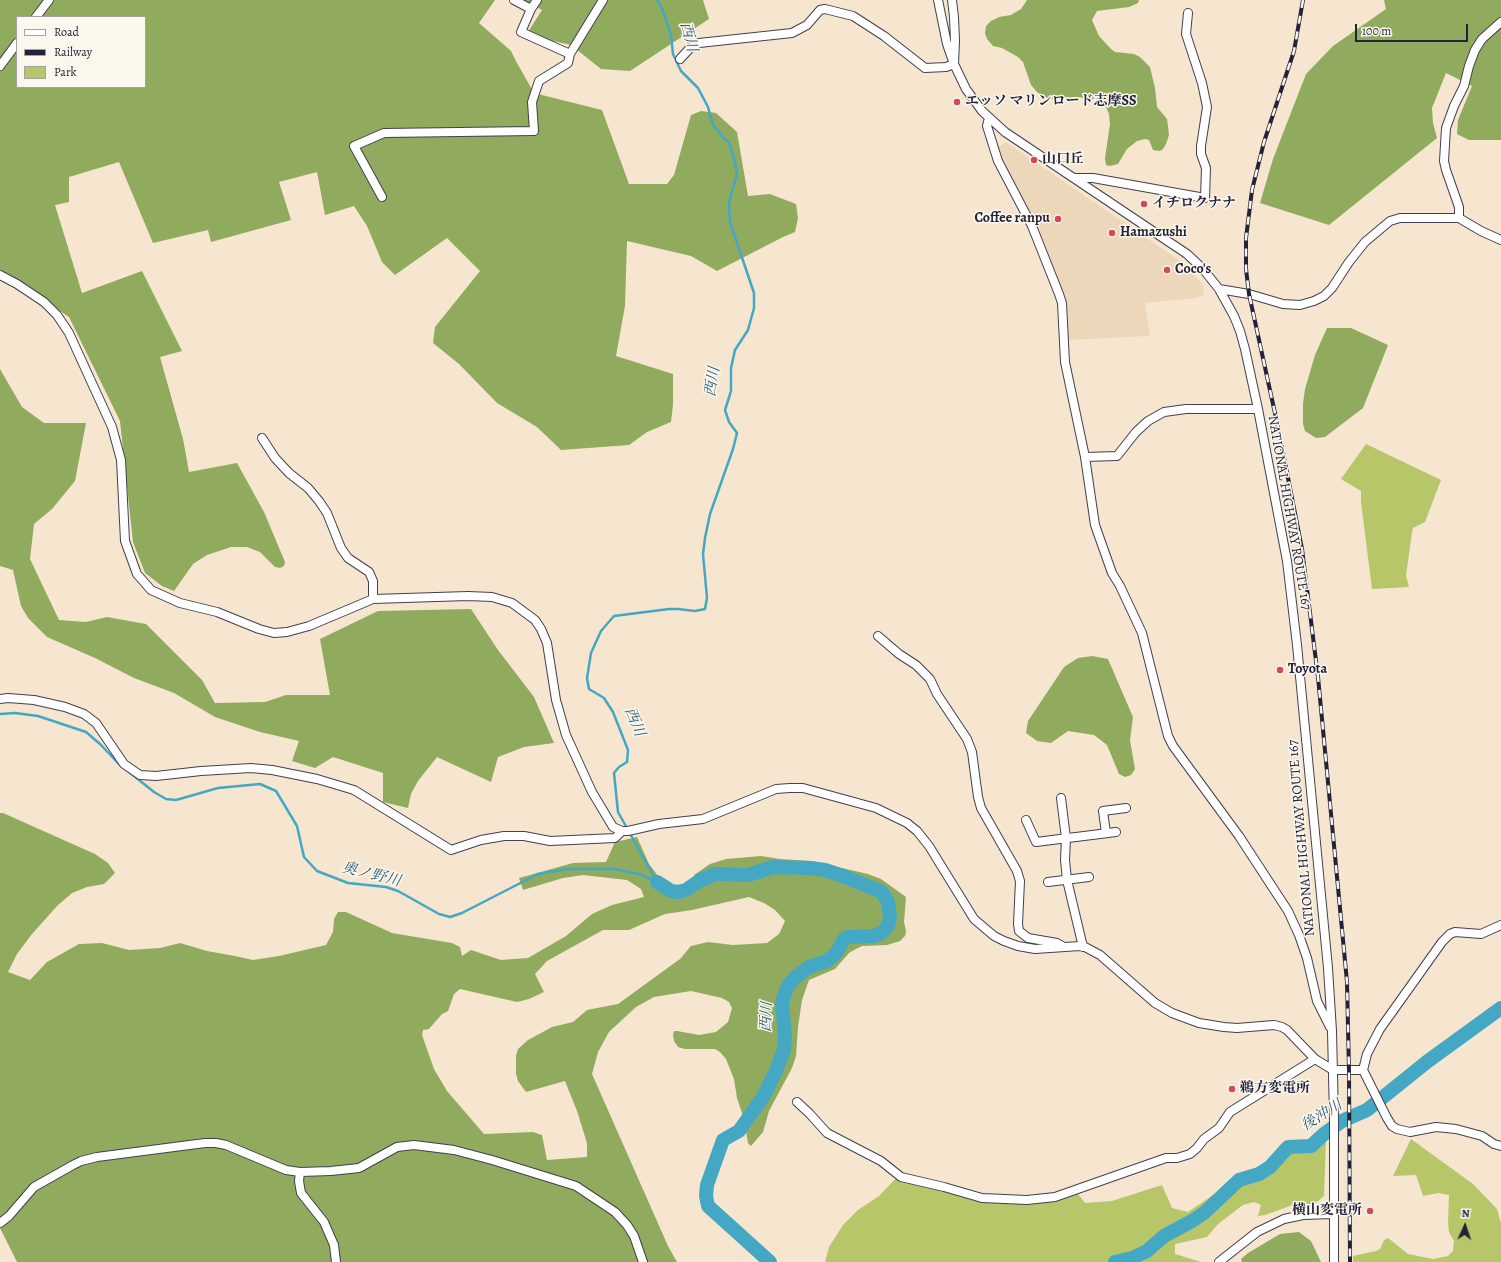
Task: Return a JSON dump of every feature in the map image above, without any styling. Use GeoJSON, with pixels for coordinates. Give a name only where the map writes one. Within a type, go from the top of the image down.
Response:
{"type":"FeatureCollection","features":[{"type":"Feature","properties":{"kind":"street"},"geometry":{"type":"LineString","coordinates":[[37,16],[49,0]]}},
{"type":"Feature","properties":{"kind":"street"},"geometry":{"type":"LineString","coordinates":[[514,0],[531,9]]}},
{"type":"Feature","properties":{"kind":"street"},"geometry":{"type":"LineString","coordinates":[[537,0],[531,9],[521,32],[570,54]]}},
{"type":"Feature","properties":{"kind":"street"},"geometry":{"type":"LineString","coordinates":[[382,197],[354,146],[384,133],[534,130],[532,102],[539,81],[568,63],[570,54],[602,0]]}},
{"type":"Feature","properties":{"kind":"street","name":"NATIONAL HIGHWAY ROUTE 167"},"geometry":{"type":"LineString","coordinates":[[938,0],[947,44],[954,64],[966,89],[989,118],[1005,132],[1183,251],[1203,269],[1219,289],[1234,316],[1240,331],[1258,409],[1287,561],[1296,638],[1327,960],[1332,1031],[1334,1118],[1334,1262]]}},
{"type":"Feature","properties":{"kind":"street"},"geometry":{"type":"LineString","coordinates":[[680,59],[691,47],[699,42],[792,33],[807,25],[820,10],[826,9],[853,16],[884,36],[924,68],[946,67],[954,64],[955,41],[952,0]]}},
{"type":"Feature","properties":{"kind":"street"},"geometry":{"type":"LineString","coordinates":[[1073,178],[1093,178],[1205,198],[1206,168],[1201,154],[1201,146],[1207,107],[1202,83],[1186,34],[1188,13]]}},
{"type":"Feature","properties":{"kind":"street"},"geometry":{"type":"LineString","coordinates":[[1458,218],[1459,207],[1444,161],[1446,128],[1454,106],[1464,86],[1475,50],[1482,39],[1501,22]]}},
{"type":"Feature","properties":{"kind":"street"},"geometry":{"type":"LineString","coordinates":[[0,66],[16,44]]}},
{"type":"Feature","properties":{"kind":"street"},"geometry":{"type":"LineString","coordinates":[[989,118],[987,126],[998,161],[1032,226],[1062,303],[1065,362],[1085,457],[1095,525],[1112,573],[1120,586],[1142,633],[1168,736],[1173,746],[1239,836],[1288,911],[1300,935],[1317,1001],[1332,1031]]}},
{"type":"Feature","properties":{"kind":"street"},"geometry":{"type":"LineString","coordinates":[[1219,289],[1249,294],[1283,304],[1300,305],[1310,303],[1328,293],[1365,242],[1393,220],[1400,218],[1458,218],[1501,240]]}},
{"type":"Feature","properties":{"kind":"street"},"geometry":{"type":"LineString","coordinates":[[0,275],[17,284],[44,302],[57,315],[69,333],[112,427],[121,460],[125,541],[137,574],[148,587],[160,595],[180,603],[217,612],[274,633],[287,632],[309,626],[373,599],[461,596],[492,597],[512,604],[535,620],[541,629],[547,643],[556,700],[566,735],[580,767],[613,827],[628,832],[659,824],[703,819],[776,789],[803,788],[876,808],[907,823],[917,832],[929,846],[974,919],[994,936],[1018,946],[1035,949],[1064,947],[1083,947],[1090,949],[1100,955],[1155,1003],[1172,1013],[1199,1023],[1224,1027],[1274,1025],[1282,1027],[1287,1030],[1314,1059],[1333,1070],[1363,1070]]}},
{"type":"Feature","properties":{"kind":"street"},"geometry":{"type":"LineString","coordinates":[[1085,457],[1117,456],[1140,428],[1148,421],[1164,412],[1186,408],[1258,409]]}},
{"type":"Feature","properties":{"kind":"street"},"geometry":{"type":"LineString","coordinates":[[262,438],[275,458],[289,473],[308,488],[319,501],[327,513],[341,548],[348,558],[369,572],[373,581],[373,599]]}},
{"type":"Feature","properties":{"kind":"street"},"geometry":{"type":"LineString","coordinates":[[878,636],[899,654],[916,665],[930,679],[937,694],[967,740],[972,752],[978,797],[981,808],[1017,871],[1020,881],[1019,931],[1028,938],[1057,943],[1064,947]]}},
{"type":"Feature","properties":{"kind":"street"},"geometry":{"type":"LineString","coordinates":[[0,699],[8,698],[34,700],[66,707],[84,714],[96,723],[124,764],[140,775],[156,776],[201,771],[251,768],[272,770],[317,779],[354,790],[451,850],[481,840],[504,836],[524,836],[550,841],[615,838],[622,831]]}},
{"type":"Feature","properties":{"kind":"street"},"geometry":{"type":"LineString","coordinates":[[1061,798],[1066,838],[1065,860],[1067,880],[1083,947]]}},
{"type":"Feature","properties":{"kind":"street"},"geometry":{"type":"LineString","coordinates":[[1106,833],[1103,811],[1126,808]]}},
{"type":"Feature","properties":{"kind":"street"},"geometry":{"type":"LineString","coordinates":[[1026,820],[1036,842],[1116,832]]}},
{"type":"Feature","properties":{"kind":"street"},"geometry":{"type":"LineString","coordinates":[[1048,882],[1089,877]]}},
{"type":"Feature","properties":{"kind":"street"},"geometry":{"type":"LineString","coordinates":[[1501,925],[1481,934],[1455,932],[1450,934],[1442,942],[1380,1029],[1367,1054],[1363,1070],[1392,1126],[1410,1132],[1436,1127],[1446,1128],[1482,1136],[1494,1144],[1501,1146]]}},
{"type":"Feature","properties":{"kind":"street"},"geometry":{"type":"LineString","coordinates":[[797,1102],[827,1133],[881,1160],[901,1177],[982,1198],[1027,1200],[1055,1197],[1166,1158],[1177,1158],[1190,1154],[1204,1138],[1219,1128],[1230,1112],[1314,1059]]}},
{"type":"Feature","properties":{"kind":"street"},"geometry":{"type":"LineString","coordinates":[[0,1223],[9,1216],[34,1187],[77,1163],[97,1157],[205,1143],[216,1143],[226,1145],[286,1170],[300,1172],[348,1170],[359,1168],[397,1147],[414,1145],[454,1150],[576,1186],[615,1212],[627,1225],[634,1236],[643,1262]]}},
{"type":"Feature","properties":{"kind":"street"},"geometry":{"type":"LineString","coordinates":[[300,1172],[299,1181],[301,1193],[324,1222],[334,1245],[336,1262]]}},
{"type":"Feature","properties":{"kind":"street"},"geometry":{"type":"LineString","coordinates":[[1220,1262],[1257,1232],[1284,1219],[1303,1215],[1334,1214]]}},
{"type":"Feature","properties":{"kind":"shaded area"},"geometry":{"type":"Polygon","coordinates":[[[1006,142],[1186,265],[1203,285],[1204,294],[1197,298],[1145,303],[1150,336],[1066,340],[1066,308],[1024,205],[997,148],[1006,142]]]}},
{"type":"Feature","properties":{"kind":"green space"},"geometry":{"type":"Polygon","coordinates":[[[0,0],[495,0],[479,23],[511,51],[534,93],[602,110],[629,184],[667,184],[674,175],[691,115],[701,111],[716,113],[737,132],[748,196],[770,194],[796,204],[798,218],[795,232],[717,271],[691,256],[627,241],[625,306],[616,356],[673,374],[673,405],[671,422],[647,432],[629,445],[561,450],[537,427],[497,403],[459,364],[433,343],[435,327],[480,271],[447,238],[395,275],[382,262],[367,226],[354,206],[325,215],[317,172],[279,182],[291,220],[211,242],[208,230],[153,243],[119,162],[69,177],[69,202],[55,205],[82,293],[142,271],[182,351],[160,357],[183,439],[189,472],[237,463],[264,512],[285,562],[284,566],[280,568],[275,567],[260,552],[247,547],[231,547],[207,555],[193,564],[174,591],[162,586],[145,573],[133,542],[120,421],[69,317],[0,271],[0,0]]]}},
{"type":"Feature","properties":{"kind":"green space"},"geometry":{"type":"Polygon","coordinates":[[[523,0],[703,0],[709,19],[630,71],[601,69],[571,45],[526,35],[542,10],[523,0]]]}},
{"type":"Feature","properties":{"kind":"green space"},"geometry":{"type":"Polygon","coordinates":[[[1027,0],[1139,0],[1138,3],[1129,7],[1097,11],[1092,20],[1099,36],[1111,49],[1115,52],[1134,54],[1140,57],[1150,67],[1155,88],[1157,107],[1167,119],[1169,135],[1163,149],[1160,151],[1153,150],[1149,140],[1145,139],[1137,141],[1127,149],[1118,164],[1110,166],[1106,165],[1105,158],[1110,124],[1109,114],[1106,107],[1100,101],[1089,98],[1076,97],[1052,99],[1044,97],[1031,85],[1023,62],[1018,57],[1002,48],[993,46],[987,39],[985,33],[986,26],[991,21],[999,17],[1011,15],[1021,9],[1027,0]]]}},
{"type":"Feature","properties":{"kind":"green space"},"geometry":{"type":"Polygon","coordinates":[[[1384,0],[1501,0],[1501,140],[1469,140],[1457,134],[1458,120],[1472,86],[1446,73],[1432,108],[1433,123],[1437,138],[1329,225],[1260,203],[1273,159],[1306,74],[1333,46],[1386,9],[1384,0]]]}},
{"type":"Feature","properties":{"kind":"green space"},"geometry":{"type":"Polygon","coordinates":[[[1327,328],[1351,328],[1388,345],[1363,408],[1325,437],[1316,438],[1305,431],[1303,424],[1303,404],[1305,389],[1315,355],[1327,328]]]}},
{"type":"Feature","properties":{"kind":"green space"},"geometry":{"type":"Polygon","coordinates":[[[0,369],[22,407],[44,423],[86,423],[75,481],[52,509],[34,524],[30,559],[59,620],[86,622],[107,617],[146,624],[202,680],[215,703],[265,702],[286,695],[330,695],[320,639],[378,611],[471,609],[498,650],[534,697],[554,743],[524,747],[498,757],[491,782],[437,757],[418,781],[411,794],[408,808],[383,802],[383,773],[333,757],[315,768],[292,761],[299,741],[260,732],[215,717],[174,693],[134,678],[95,658],[47,637],[28,618],[21,606],[13,570],[0,566],[0,369]]]}},
{"type":"Feature","properties":{"kind":"green space"},"geometry":{"type":"Polygon","coordinates":[[[1366,444],[1441,480],[1425,522],[1413,528],[1406,576],[1409,587],[1372,589],[1361,502],[1361,491],[1341,479],[1366,444]]]}},
{"type":"Feature","properties":{"kind":"green space"},"geometry":{"type":"Polygon","coordinates":[[[1092,656],[1108,659],[1133,717],[1130,740],[1135,769],[1131,775],[1125,777],[1119,774],[1107,745],[1094,735],[1068,731],[1051,743],[1037,741],[1026,733],[1028,721],[1064,667],[1078,658],[1092,656]]]}},
{"type":"Feature","properties":{"kind":"green space"},"geometry":{"type":"Polygon","coordinates":[[[0,813],[95,854],[108,863],[115,873],[104,884],[87,887],[72,893],[57,906],[32,934],[17,954],[8,972],[30,980],[47,962],[79,944],[102,943],[129,950],[160,948],[180,943],[207,951],[253,960],[279,956],[326,945],[333,932],[334,919],[338,912],[346,912],[392,933],[452,943],[460,947],[462,956],[471,950],[501,960],[528,958],[566,936],[592,914],[612,905],[644,897],[641,889],[627,880],[583,875],[563,878],[523,890],[519,878],[573,863],[606,862],[615,842],[637,837],[649,864],[665,885],[674,885],[680,890],[693,883],[694,875],[710,864],[726,859],[761,856],[811,861],[868,874],[881,879],[906,897],[904,922],[906,931],[905,936],[900,941],[887,945],[862,946],[849,953],[835,969],[809,980],[802,1000],[796,1056],[792,1068],[769,1111],[763,1132],[751,1146],[748,1143],[744,1119],[737,1098],[734,1079],[726,1059],[715,1049],[685,1049],[678,1047],[674,1041],[673,1035],[674,1031],[699,1035],[716,1032],[728,1022],[732,1008],[729,1002],[722,998],[691,991],[654,997],[636,1007],[609,1032],[598,1052],[592,1074],[668,1246],[677,1262],[17,1262],[0,1228],[0,813]],[[749,897],[692,910],[665,914],[629,930],[603,930],[547,961],[535,974],[544,992],[529,999],[517,1002],[460,989],[454,994],[448,1011],[442,1014],[429,1029],[423,1030],[422,1035],[434,1069],[447,1091],[484,1134],[533,1132],[542,1135],[547,1160],[587,1157],[587,1143],[577,1111],[565,1081],[526,1092],[518,1081],[516,1074],[516,1056],[518,1049],[528,1040],[552,1027],[573,1022],[587,1010],[618,1004],[680,959],[691,946],[708,942],[733,945],[767,943],[779,934],[785,921],[775,910],[764,903],[749,897]]]}},
{"type":"Feature","properties":{"kind":"green space"},"geometry":{"type":"Polygon","coordinates":[[[1321,1139],[1326,1139],[1324,1196],[1313,1205],[1290,1206],[1258,1216],[1261,1205],[1254,1202],[1243,1205],[1218,1224],[1207,1237],[1175,1244],[1175,1254],[1201,1262],[825,1262],[829,1247],[843,1225],[858,1210],[879,1196],[902,1172],[941,1182],[980,1195],[1038,1198],[1075,1190],[1085,1203],[1112,1201],[1162,1185],[1172,1208],[1188,1212],[1216,1193],[1228,1182],[1267,1166],[1289,1152],[1313,1151],[1321,1139]]]}},
{"type":"Feature","properties":{"kind":"green space"},"geometry":{"type":"Polygon","coordinates":[[[1411,1139],[1473,1184],[1497,1209],[1501,1223],[1501,1262],[1353,1262],[1353,1256],[1380,1249],[1384,1240],[1388,1238],[1408,1254],[1433,1259],[1448,1256],[1453,1251],[1454,1241],[1449,1232],[1448,1223],[1449,1195],[1438,1193],[1423,1196],[1416,1175],[1393,1176],[1411,1139]]]}},
{"type":"Feature","properties":{"kind":"green space"},"geometry":{"type":"Polygon","coordinates":[[[1299,1232],[1311,1241],[1321,1262],[1242,1262],[1241,1259],[1248,1253],[1280,1234],[1299,1232]]]}},
{"type":"Feature","properties":{"kind":"waterway","name":"西川"},"geometry":{"type":"LineString","coordinates":[[657,0],[663,11],[671,35],[673,54],[681,71],[698,88],[708,107],[713,125],[729,143],[737,174],[729,202],[730,222],[754,293],[754,308],[748,330],[735,350],[731,368],[731,391],[725,410],[729,422],[737,433],[733,449],[710,514],[705,538],[703,554],[707,598],[705,609],[695,611],[669,609],[614,616],[601,631],[591,653],[587,678],[589,689],[604,698],[613,712],[628,750],[627,762],[619,767],[614,773],[618,812],[657,882]]}},
{"type":"Feature","properties":{"kind":"waterway","name":"奥ノ野川"},"geometry":{"type":"LineString","coordinates":[[0,714],[15,713],[38,716],[86,732],[119,764],[154,792],[166,799],[176,800],[218,788],[260,784],[276,791],[297,826],[304,857],[317,871],[348,883],[386,887],[398,891],[439,914],[450,917],[462,913],[538,874],[567,869],[614,869],[639,874],[657,882]]}},
{"type":"Feature","properties":{"kind":"waterway","name":"西川"},"geometry":{"type":"LineString","coordinates":[[657,882],[671,891],[678,892],[686,890],[699,881],[715,874],[748,875],[773,867],[811,868],[825,870],[843,876],[882,892],[888,902],[890,917],[888,926],[884,931],[874,936],[848,937],[844,939],[837,952],[832,957],[827,961],[809,967],[789,984],[782,1003],[785,1038],[784,1050],[776,1071],[763,1097],[739,1131],[723,1140],[707,1185],[706,1196],[708,1206],[770,1262]]}},
{"type":"Feature","properties":{"kind":"waterway","name":"後沖川"},"geometry":{"type":"LineString","coordinates":[[1115,1262],[1132,1258],[1147,1251],[1164,1236],[1204,1213],[1239,1180],[1259,1174],[1270,1167],[1288,1147],[1311,1146],[1342,1121],[1367,1110],[1428,1061],[1501,1008]]}},
{"type":"Feature","properties":{"kind":"railway"},"geometry":{"type":"LineString","coordinates":[[1303,0],[1294,51],[1264,142],[1252,190],[1246,238],[1246,269],[1249,294],[1278,427],[1302,549],[1318,677],[1347,982],[1350,1262]]}},
{"type":"Feature","properties":{"kind":"place","name":"エッソ マリンロード志摩SS"},"geometry":{"type":"Point","coordinates":[957,102]}},
{"type":"Feature","properties":{"kind":"place","name":"山口丘"},"geometry":{"type":"Point","coordinates":[1034,160]}},
{"type":"Feature","properties":{"kind":"place","name":"イチロクナナ"},"geometry":{"type":"Point","coordinates":[1144,204]}},
{"type":"Feature","properties":{"kind":"place","name":"Coffee ranpu"},"geometry":{"type":"Point","coordinates":[1058,219]}},
{"type":"Feature","properties":{"kind":"place","name":"Hamazushi"},"geometry":{"type":"Point","coordinates":[1112,233]}},
{"type":"Feature","properties":{"kind":"place","name":"Coco's"},"geometry":{"type":"Point","coordinates":[1167,270]}},
{"type":"Feature","properties":{"kind":"place","name":"Toyota"},"geometry":{"type":"Point","coordinates":[1280,670]}},
{"type":"Feature","properties":{"kind":"place","name":"鵜方変電所"},"geometry":{"type":"Point","coordinates":[1232,1089]}},
{"type":"Feature","properties":{"kind":"place","name":"横山変電所"},"geometry":{"type":"Point","coordinates":[1370,1211]}}]}
